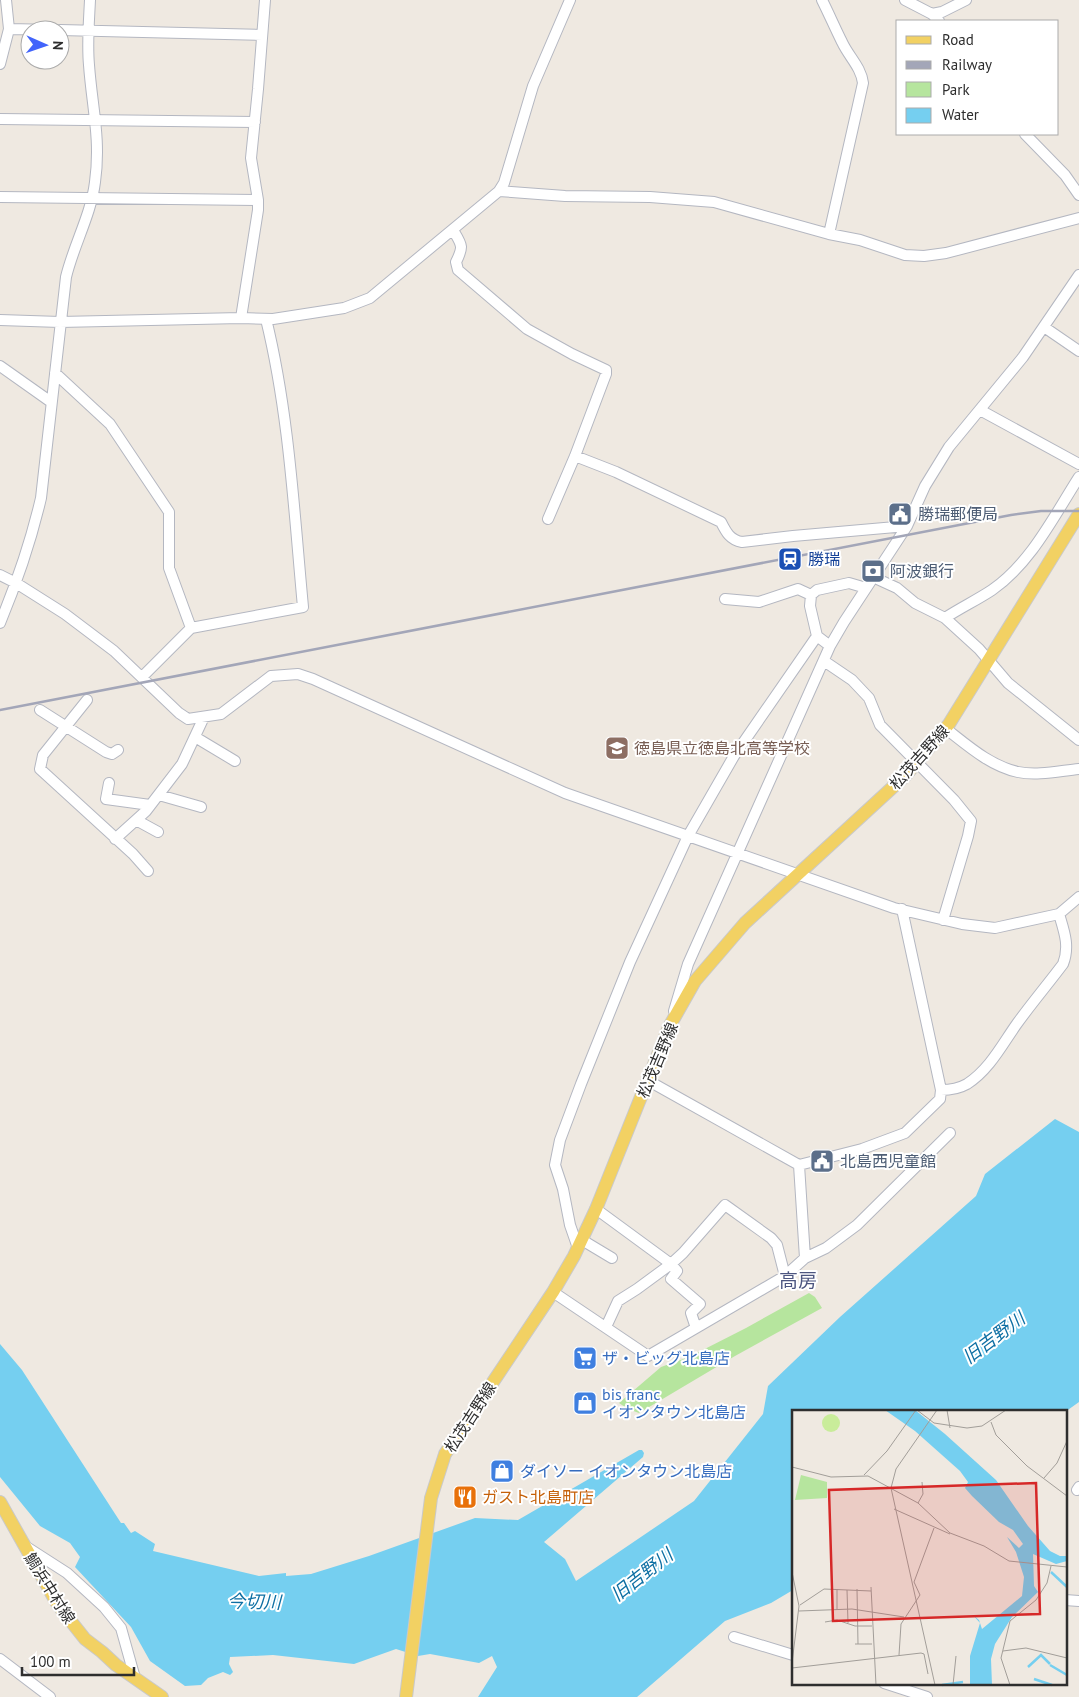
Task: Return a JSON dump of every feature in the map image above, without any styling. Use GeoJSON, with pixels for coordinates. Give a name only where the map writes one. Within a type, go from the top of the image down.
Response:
{"type":"FeatureCollection","features":[{"type":"Feature","properties":{"kind":"main road","name":"松茂吉野線"},"geometry":{"type":"LineString","coordinates":[[406,1697],[431,1498],[445,1454],[553,1292],[580,1244],[596,1209],[669,1027],[695,981],[745,923],[906,776],[946,728],[1079,514]]}},
{"type":"Feature","properties":{"kind":"main road","name":"鯛浜中村線"},"geometry":{"type":"LineString","coordinates":[[0,1502],[58,1605],[85,1639],[116,1665],[162,1697]]}},
{"type":"Feature","properties":{"kind":"street"},"geometry":{"type":"LineString","coordinates":[[0,64],[9,29],[6,0]]}},
{"type":"Feature","properties":{"kind":"street"},"geometry":{"type":"LineString","coordinates":[[0,622],[16,583],[41,498],[66,276],[70,259],[92,199],[98,156],[89,64],[90,0]]}},
{"type":"Feature","properties":{"kind":"street"},"geometry":{"type":"LineString","coordinates":[[241,318],[258,200],[250,158],[255,122],[265,0]]}},
{"type":"Feature","properties":{"kind":"street"},"geometry":{"type":"LineString","coordinates":[[0,320],[60,322],[270,319],[344,308],[370,298],[499,191],[504,183],[533,86],[570,0]]}},
{"type":"Feature","properties":{"kind":"street"},"geometry":{"type":"LineString","coordinates":[[822,0],[847,52],[862,75],[863,84],[829,234]]}},
{"type":"Feature","properties":{"kind":"street"},"geometry":{"type":"LineString","coordinates":[[905,0],[936,18],[942,12],[966,0]]}},
{"type":"Feature","properties":{"kind":"street"},"geometry":{"type":"LineString","coordinates":[[9,29],[20,29]]}},
{"type":"Feature","properties":{"kind":"street"},"geometry":{"type":"LineString","coordinates":[[70,30],[262,35]]}},
{"type":"Feature","properties":{"kind":"street"},"geometry":{"type":"LineString","coordinates":[[0,119],[255,122]]}},
{"type":"Feature","properties":{"kind":"street"},"geometry":{"type":"LineString","coordinates":[[1026,135],[1065,175],[1079,195]]}},
{"type":"Feature","properties":{"kind":"street"},"geometry":{"type":"LineString","coordinates":[[499,191],[564,196],[650,197],[714,202],[829,234],[860,240],[905,255],[924,256],[946,253],[1079,218]]}},
{"type":"Feature","properties":{"kind":"street"},"geometry":{"type":"LineString","coordinates":[[0,197],[258,200]]}},
{"type":"Feature","properties":{"kind":"street"},"geometry":{"type":"LineString","coordinates":[[453,230],[462,245],[462,251],[456,262],[458,270],[527,329],[606,370],[575,456],[548,519]]}},
{"type":"Feature","properties":{"kind":"street"},"geometry":{"type":"LineString","coordinates":[[669,1027],[688,964],[830,646],[907,526],[925,486],[948,448],[1023,357],[1079,275]]}},
{"type":"Feature","properties":{"kind":"street"},"geometry":{"type":"LineString","coordinates":[[142,677],[192,628],[303,607],[283,404],[270,319]]}},
{"type":"Feature","properties":{"kind":"street"},"geometry":{"type":"LineString","coordinates":[[1044,327],[1079,351]]}},
{"type":"Feature","properties":{"kind":"street"},"geometry":{"type":"LineString","coordinates":[[0,366],[51,402]]}},
{"type":"Feature","properties":{"kind":"street"},"geometry":{"type":"LineString","coordinates":[[55,373],[110,424],[169,512],[169,568],[192,628]]}},
{"type":"Feature","properties":{"kind":"street"},"geometry":{"type":"LineString","coordinates":[[980,410],[1079,464]]}},
{"type":"Feature","properties":{"kind":"street"},"geometry":{"type":"LineString","coordinates":[[575,456],[616,472],[721,522],[727,535],[736,541],[742,542],[907,526]]}},
{"type":"Feature","properties":{"kind":"street"},"geometry":{"type":"LineString","coordinates":[[945,618],[991,591],[1024,560],[1051,523],[1079,477]]}},
{"type":"Feature","properties":{"kind":"street"},"geometry":{"type":"LineString","coordinates":[[0,575],[65,614],[107,646],[188,719],[221,714],[271,676],[298,674],[313,679],[565,793],[902,909],[962,924],[995,928],[1059,914],[1079,897]]}},
{"type":"Feature","properties":{"kind":"street"},"geometry":{"type":"LineString","coordinates":[[873,577],[897,588],[915,603],[945,618],[990,660],[1008,683],[1079,740]]}},
{"type":"Feature","properties":{"kind":"street"},"geometry":{"type":"LineString","coordinates":[[830,646],[817,636],[810,606],[811,595],[817,590],[849,583],[866,588]]}},
{"type":"Feature","properties":{"kind":"street"},"geometry":{"type":"LineString","coordinates":[[725,599],[759,602],[798,589],[811,595]]}},
{"type":"Feature","properties":{"kind":"street"},"geometry":{"type":"LineString","coordinates":[[612,1258],[580,1244],[570,1225],[563,1190],[555,1165],[560,1140],[616,996],[654,907],[688,836],[734,756],[817,636]]}},
{"type":"Feature","properties":{"kind":"street"},"geometry":{"type":"LineString","coordinates":[[824,661],[852,680],[869,698],[880,725],[918,762],[971,821],[943,920]]}},
{"type":"Feature","properties":{"kind":"street"},"geometry":{"type":"LineString","coordinates":[[87,700],[43,754],[40,769],[133,854],[148,871]]}},
{"type":"Feature","properties":{"kind":"street"},"geometry":{"type":"LineString","coordinates":[[40,710],[106,752],[112,754],[118,750]]}},
{"type":"Feature","properties":{"kind":"street"},"geometry":{"type":"LineString","coordinates":[[115,838],[150,805],[182,764],[204,717]]}},
{"type":"Feature","properties":{"kind":"street"},"geometry":{"type":"LineString","coordinates":[[946,728],[977,752],[1003,767],[1019,772],[1032,773],[1079,769]]}},
{"type":"Feature","properties":{"kind":"street"},"geometry":{"type":"LineString","coordinates":[[195,737],[235,761]]}},
{"type":"Feature","properties":{"kind":"street"},"geometry":{"type":"LineString","coordinates":[[109,782],[106,799],[150,805]]}},
{"type":"Feature","properties":{"kind":"street"},"geometry":{"type":"LineString","coordinates":[[159,795],[201,807]]}},
{"type":"Feature","properties":{"kind":"street"},"geometry":{"type":"LineString","coordinates":[[136,820],[158,832]]}},
{"type":"Feature","properties":{"kind":"street"},"geometry":{"type":"LineString","coordinates":[[647,1080],[799,1165],[862,1149],[905,1133],[940,1099],[941,1090],[902,909]]}},
{"type":"Feature","properties":{"kind":"street"},"geometry":{"type":"LineString","coordinates":[[941,1090],[950,1090],[967,1084],[979,1073],[996,1055],[1016,1024],[1063,964],[1067,956],[1068,946],[1059,914]]}},
{"type":"Feature","properties":{"kind":"street"},"geometry":{"type":"LineString","coordinates":[[553,1292],[648,1356],[785,1276],[805,1258],[826,1248],[857,1225],[950,1133]]}},
{"type":"Feature","properties":{"kind":"street"},"geometry":{"type":"LineString","coordinates":[[799,1165],[805,1258]]}},
{"type":"Feature","properties":{"kind":"street"},"geometry":{"type":"LineString","coordinates":[[606,1327],[618,1301],[671,1264],[725,1205],[771,1238],[777,1245],[785,1276]]}},
{"type":"Feature","properties":{"kind":"street"},"geometry":{"type":"LineString","coordinates":[[596,1209],[678,1271],[671,1279],[700,1304],[691,1313],[696,1328]]}},
{"type":"Feature","properties":{"kind":"street"},"geometry":{"type":"LineString","coordinates":[[24,1546],[67,1573],[104,1607],[121,1628],[135,1678]]}},
{"type":"Feature","properties":{"kind":"street"},"geometry":{"type":"LineString","coordinates":[[1066,1600],[1079,1601]]}},
{"type":"Feature","properties":{"kind":"street"},"geometry":{"type":"LineString","coordinates":[[734,1637],[792,1655]]}},
{"type":"Feature","properties":{"kind":"street"},"geometry":{"type":"LineString","coordinates":[[0,1658],[50,1697]]}},
{"type":"Feature","properties":{"kind":"street"},"geometry":{"type":"LineString","coordinates":[[887,1684],[927,1697]]}},
{"type":"Feature","properties":{"kind":"green space"},"geometry":{"type":"Polygon","coordinates":[[[809,1293],[815,1297],[822,1308],[735,1356],[639,1413],[619,1403],[661,1367],[689,1357],[809,1293]]]}},
{"type":"Feature","properties":{"kind":"water"},"geometry":{"type":"Polygon","coordinates":[[[1055,1119],[1079,1132],[1079,1402],[1066,1411],[792,1410],[792,1591],[771,1603],[725,1621],[637,1697],[478,1697],[497,1667],[492,1656],[479,1663],[430,1654],[418,1656],[396,1649],[354,1664],[273,1655],[230,1657],[229,1664],[233,1672],[230,1675],[223,1672],[208,1678],[201,1685],[185,1686],[150,1661],[131,1627],[75,1567],[80,1557],[70,1543],[40,1526],[0,1477],[0,1344],[22,1370],[121,1523],[124,1523],[131,1533],[135,1531],[155,1544],[153,1551],[259,1576],[286,1573],[286,1576],[311,1574],[369,1556],[475,1518],[518,1520],[642,1450],[644,1453],[643,1457],[544,1542],[565,1559],[576,1581],[694,1501],[763,1414],[768,1386],[840,1317],[976,1196],[985,1174],[1055,1119]]]}},
{"type":"Feature","properties":{"kind":"railway"},"geometry":{"type":"LineString","coordinates":[[0,710],[1011,515],[1041,511],[1079,511]]}},
{"type":"Feature","properties":{"kind":"place","name":"勝瑞郵便局"},"geometry":{"type":"Point","coordinates":[900,514]}},
{"type":"Feature","properties":{"kind":"place","name":"勝瑞"},"geometry":{"type":"Point","coordinates":[790,559]}},
{"type":"Feature","properties":{"kind":"place","name":"阿波銀行"},"geometry":{"type":"Point","coordinates":[873,571]}},
{"type":"Feature","properties":{"kind":"place","name":"徳島県立徳島北高等学校"},"geometry":{"type":"Point","coordinates":[617,748]}},
{"type":"Feature","properties":{"kind":"place","name":"北島西児童館"},"geometry":{"type":"Point","coordinates":[822,1161]}},
{"type":"Feature","properties":{"kind":"place","name":"ザ・ビッグ北島店"},"geometry":{"type":"Point","coordinates":[585,1358]}},
{"type":"Feature","properties":{"kind":"place","name":"bis franc イオンタウン北島店"},"geometry":{"type":"Point","coordinates":[585,1403]}},
{"type":"Feature","properties":{"kind":"place","name":"ダイソー イオンタウン北島店"},"geometry":{"type":"Point","coordinates":[502,1471]}},
{"type":"Feature","properties":{"kind":"place","name":"ガスト北島町店"},"geometry":{"type":"Point","coordinates":[465,1497]}},
{"type":"Feature","properties":{"kind":"district","name":"高房"},"geometry":{"type":"Point","coordinates":[798,1280]}},
{"type":"Feature","properties":{"kind":"water label","name":"旧吉野川"},"geometry":{"type":"Point","coordinates":[994,1338]}},
{"type":"Feature","properties":{"kind":"water label","name":"旧吉野川"},"geometry":{"type":"Point","coordinates":[642,1575]}},
{"type":"Feature","properties":{"kind":"water label","name":"今切川"},"geometry":{"type":"Point","coordinates":[254,1602]}}]}
